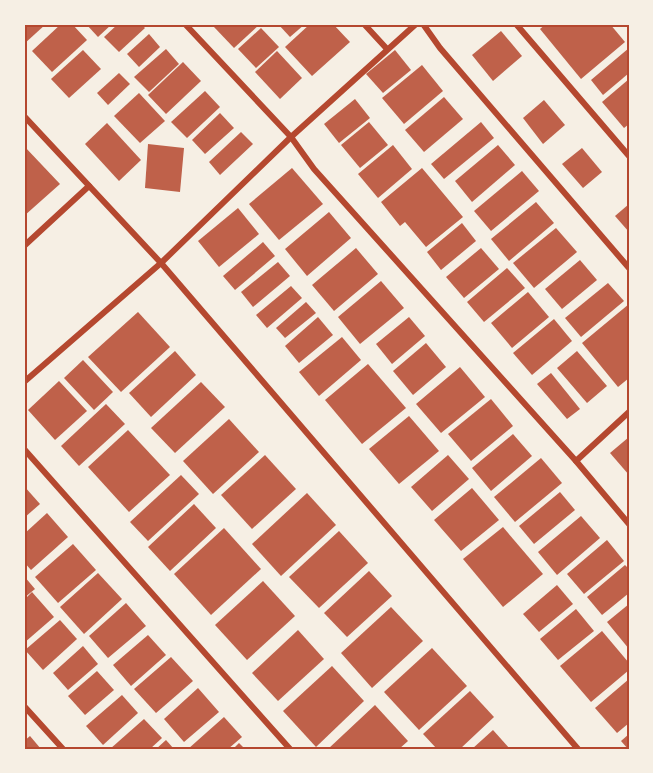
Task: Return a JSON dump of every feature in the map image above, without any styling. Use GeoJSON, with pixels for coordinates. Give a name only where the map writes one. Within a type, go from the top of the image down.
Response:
{"type":"FeatureCollection","features":[{"type":"Feature","properties":{"kind":"street"},"geometry":{"type":"LineString","coordinates":[[185,24],[291,137],[314,169],[576,461],[629,524]]}},
{"type":"Feature","properties":{"kind":"street"},"geometry":{"type":"LineString","coordinates":[[364,24],[387,49]]}},
{"type":"Feature","properties":{"kind":"street"},"geometry":{"type":"LineString","coordinates":[[24,382],[161,263],[291,137],[416,24]]}},
{"type":"Feature","properties":{"kind":"street"},"geometry":{"type":"LineString","coordinates":[[423,24],[629,268]]}},
{"type":"Feature","properties":{"kind":"street"},"geometry":{"type":"LineString","coordinates":[[516,24],[629,156]]}},
{"type":"Feature","properties":{"kind":"street"},"geometry":{"type":"LineString","coordinates":[[24,116],[161,263],[578,749]]}},
{"type":"Feature","properties":{"kind":"street"},"geometry":{"type":"LineString","coordinates":[[24,246],[89,186]]}},
{"type":"Feature","properties":{"kind":"street"},"geometry":{"type":"LineString","coordinates":[[576,461],[629,412]]}},
{"type":"Feature","properties":{"kind":"street"},"geometry":{"type":"LineString","coordinates":[[24,449],[290,749]]}},
{"type":"Feature","properties":{"kind":"street"},"geometry":{"type":"LineString","coordinates":[[24,706],[63,749]]}},
{"type":"Feature","properties":{"kind":"building"},"geometry":{"type":"Polygon","coordinates":[[[24,24],[46,24],[24,44],[24,24]]]}},
{"type":"Feature","properties":{"kind":"building"},"geometry":{"type":"Polygon","coordinates":[[[61,24],[72,24],[87,40],[52,72],[32,51],[61,24]]]}},
{"type":"Feature","properties":{"kind":"building"},"geometry":{"type":"Polygon","coordinates":[[[86,24],[112,24],[98,37],[86,24]]]}},
{"type":"Feature","properties":{"kind":"building"},"geometry":{"type":"Polygon","coordinates":[[[118,24],[141,24],[145,28],[119,52],[104,37],[118,24]]]}},
{"type":"Feature","properties":{"kind":"building"},"geometry":{"type":"Polygon","coordinates":[[[217,24],[260,24],[234,48],[214,27],[217,24]]]}},
{"type":"Feature","properties":{"kind":"building"},"geometry":{"type":"Polygon","coordinates":[[[278,24],[305,24],[290,37],[278,24]]]}},
{"type":"Feature","properties":{"kind":"building"},"geometry":{"type":"Polygon","coordinates":[[[310,24],[333,24],[350,42],[312,76],[285,47],[310,24]]]}},
{"type":"Feature","properties":{"kind":"building"},"geometry":{"type":"Polygon","coordinates":[[[546,24],[610,24],[625,42],[581,79],[540,29],[546,24]]]}},
{"type":"Feature","properties":{"kind":"building"},"geometry":{"type":"Polygon","coordinates":[[[261,28],[279,47],[256,68],[238,49],[261,28]]]}},
{"type":"Feature","properties":{"kind":"building"},"geometry":{"type":"Polygon","coordinates":[[[501,31],[522,56],[493,81],[472,55],[501,31]]]}},
{"type":"Feature","properties":{"kind":"building"},"geometry":{"type":"Polygon","coordinates":[[[149,34],[160,47],[139,67],[127,54],[149,34]]]}},
{"type":"Feature","properties":{"kind":"building"},"geometry":{"type":"Polygon","coordinates":[[[629,48],[629,73],[603,95],[591,80],[629,48]]]}},
{"type":"Feature","properties":{"kind":"building"},"geometry":{"type":"Polygon","coordinates":[[[166,49],[179,64],[149,92],[134,77],[166,49]]]}},
{"type":"Feature","properties":{"kind":"building"},"geometry":{"type":"Polygon","coordinates":[[[83,50],[101,69],[69,98],[51,79],[83,50]]]}},
{"type":"Feature","properties":{"kind":"building"},"geometry":{"type":"Polygon","coordinates":[[[395,50],[411,70],[383,93],[366,74],[395,50]]]}},
{"type":"Feature","properties":{"kind":"building"},"geometry":{"type":"Polygon","coordinates":[[[277,51],[302,78],[280,99],[255,72],[277,51]]]}},
{"type":"Feature","properties":{"kind":"building"},"geometry":{"type":"Polygon","coordinates":[[[183,62],[201,81],[166,114],[148,95],[183,62]]]}},
{"type":"Feature","properties":{"kind":"building"},"geometry":{"type":"Polygon","coordinates":[[[422,65],[443,91],[404,124],[382,98],[422,65]]]}},
{"type":"Feature","properties":{"kind":"building"},"geometry":{"type":"Polygon","coordinates":[[[119,73],[130,84],[108,105],[97,93],[119,73]]]}},
{"type":"Feature","properties":{"kind":"building"},"geometry":{"type":"Polygon","coordinates":[[[629,79],[629,124],[624,128],[602,102],[629,79]]]}},
{"type":"Feature","properties":{"kind":"building"},"geometry":{"type":"Polygon","coordinates":[[[205,91],[220,107],[187,138],[171,122],[205,91]]]}},
{"type":"Feature","properties":{"kind":"building"},"geometry":{"type":"Polygon","coordinates":[[[139,93],[165,121],[140,143],[114,116],[139,93]]]}},
{"type":"Feature","properties":{"kind":"building"},"geometry":{"type":"Polygon","coordinates":[[[444,97],[463,119],[424,152],[405,130],[444,97]]]}},
{"type":"Feature","properties":{"kind":"building"},"geometry":{"type":"Polygon","coordinates":[[[355,99],[370,118],[339,143],[324,124],[355,99]]]}},
{"type":"Feature","properties":{"kind":"building"},"geometry":{"type":"Polygon","coordinates":[[[544,100],[565,125],[543,144],[523,118],[544,100]]]}},
{"type":"Feature","properties":{"kind":"building"},"geometry":{"type":"Polygon","coordinates":[[[220,113],[234,128],[205,154],[192,140],[220,113]]]}},
{"type":"Feature","properties":{"kind":"building"},"geometry":{"type":"Polygon","coordinates":[[[369,122],[388,145],[360,168],[341,145],[369,122]]]}},
{"type":"Feature","properties":{"kind":"building"},"geometry":{"type":"Polygon","coordinates":[[[481,122],[494,138],[444,179],[431,164],[481,122]]]}},
{"type":"Feature","properties":{"kind":"building"},"geometry":{"type":"Polygon","coordinates":[[[107,123],[141,160],[119,181],[85,144],[107,123]]]}},
{"type":"Feature","properties":{"kind":"building"},"geometry":{"type":"Polygon","coordinates":[[[241,132],[253,144],[220,175],[209,162],[241,132]]]}},
{"type":"Feature","properties":{"kind":"building"},"geometry":{"type":"Polygon","coordinates":[[[148,144],[184,148],[180,192],[145,188],[148,144]]]}},
{"type":"Feature","properties":{"kind":"building"},"geometry":{"type":"Polygon","coordinates":[[[393,145],[412,169],[378,198],[358,174],[393,145]]]}},
{"type":"Feature","properties":{"kind":"building"},"geometry":{"type":"Polygon","coordinates":[[[498,145],[515,165],[472,202],[455,181],[498,145]]]}},
{"type":"Feature","properties":{"kind":"building"},"geometry":{"type":"Polygon","coordinates":[[[24,146],[60,184],[24,216],[24,146]]]}},
{"type":"Feature","properties":{"kind":"building"},"geometry":{"type":"Polygon","coordinates":[[[582,148],[602,172],[583,188],[562,164],[582,148]]]}},
{"type":"Feature","properties":{"kind":"building"},"geometry":{"type":"Polygon","coordinates":[[[292,168],[323,204],[279,240],[249,204],[292,168]]]}},
{"type":"Feature","properties":{"kind":"building"},"geometry":{"type":"Polygon","coordinates":[[[422,168],[463,217],[426,247],[405,222],[400,226],[381,202],[422,168]]]}},
{"type":"Feature","properties":{"kind":"building"},"geometry":{"type":"Polygon","coordinates":[[[522,171],[539,191],[491,231],[474,211],[522,171]]]}},
{"type":"Feature","properties":{"kind":"building"},"geometry":{"type":"Polygon","coordinates":[[[536,202],[554,223],[509,261],[491,239],[536,202]]]}},
{"type":"Feature","properties":{"kind":"building"},"geometry":{"type":"Polygon","coordinates":[[[629,204],[629,232],[615,216],[629,204]]]}},
{"type":"Feature","properties":{"kind":"building"},"geometry":{"type":"Polygon","coordinates":[[[238,208],[259,234],[219,267],[198,241],[238,208]]]}},
{"type":"Feature","properties":{"kind":"building"},"geometry":{"type":"Polygon","coordinates":[[[329,212],[351,238],[307,276],[285,249],[329,212]]]}},
{"type":"Feature","properties":{"kind":"building"},"geometry":{"type":"Polygon","coordinates":[[[462,223],[476,241],[441,270],[427,252],[462,223]]]}},
{"type":"Feature","properties":{"kind":"building"},"geometry":{"type":"Polygon","coordinates":[[[556,228],[577,252],[534,288],[513,263],[556,228]]]}},
{"type":"Feature","properties":{"kind":"building"},"geometry":{"type":"Polygon","coordinates":[[[263,242],[275,256],[235,290],[223,276],[263,242]]]}},
{"type":"Feature","properties":{"kind":"building"},"geometry":{"type":"Polygon","coordinates":[[[356,248],[378,274],[334,311],[312,285],[356,248]]]}},
{"type":"Feature","properties":{"kind":"building"},"geometry":{"type":"Polygon","coordinates":[[[481,248],[499,269],[464,298],[446,277],[481,248]]]}},
{"type":"Feature","properties":{"kind":"building"},"geometry":{"type":"Polygon","coordinates":[[[580,260],[597,280],[562,309],[545,289],[580,260]]]}},
{"type":"Feature","properties":{"kind":"building"},"geometry":{"type":"Polygon","coordinates":[[[278,262],[290,276],[253,307],[241,292],[278,262]]]}},
{"type":"Feature","properties":{"kind":"building"},"geometry":{"type":"Polygon","coordinates":[[[507,268],[525,288],[484,322],[467,302],[507,268]]]}},
{"type":"Feature","properties":{"kind":"building"},"geometry":{"type":"Polygon","coordinates":[[[381,281],[404,308],[360,344],[338,317],[381,281]]]}},
{"type":"Feature","properties":{"kind":"building"},"geometry":{"type":"Polygon","coordinates":[[[608,283],[624,301],[581,337],[565,318],[608,283]]]}},
{"type":"Feature","properties":{"kind":"building"},"geometry":{"type":"Polygon","coordinates":[[[291,286],[302,298],[267,328],[256,315],[291,286]]]}},
{"type":"Feature","properties":{"kind":"building"},"geometry":{"type":"Polygon","coordinates":[[[528,292],[549,317],[512,348],[491,323],[528,292]]]}},
{"type":"Feature","properties":{"kind":"building"},"geometry":{"type":"Polygon","coordinates":[[[306,302],[316,313],[285,338],[276,328],[306,302]]]}},
{"type":"Feature","properties":{"kind":"building"},"geometry":{"type":"Polygon","coordinates":[[[629,304],[629,378],[618,387],[582,343],[629,304]]]}},
{"type":"Feature","properties":{"kind":"building"},"geometry":{"type":"Polygon","coordinates":[[[138,312],[170,347],[121,392],[88,357],[138,312]]]}},
{"type":"Feature","properties":{"kind":"building"},"geometry":{"type":"Polygon","coordinates":[[[318,317],[333,335],[299,363],[285,346],[318,317]]]}},
{"type":"Feature","properties":{"kind":"building"},"geometry":{"type":"Polygon","coordinates":[[[409,317],[425,336],[392,364],[376,344],[409,317]]]}},
{"type":"Feature","properties":{"kind":"building"},"geometry":{"type":"Polygon","coordinates":[[[554,319],[572,341],[532,375],[513,353],[554,319]]]}},
{"type":"Feature","properties":{"kind":"building"},"geometry":{"type":"Polygon","coordinates":[[[342,337],[361,360],[319,396],[299,372],[342,337]]]}},
{"type":"Feature","properties":{"kind":"building"},"geometry":{"type":"Polygon","coordinates":[[[426,343],[446,367],[413,395],[393,371],[426,343]]]}},
{"type":"Feature","properties":{"kind":"building"},"geometry":{"type":"Polygon","coordinates":[[[175,351],[196,375],[151,417],[129,393],[175,351]]]}},
{"type":"Feature","properties":{"kind":"building"},"geometry":{"type":"Polygon","coordinates":[[[577,351],[607,386],[587,403],[557,368],[577,351]]]}},
{"type":"Feature","properties":{"kind":"building"},"geometry":{"type":"Polygon","coordinates":[[[83,360],[113,392],[94,410],[64,378],[83,360]]]}},
{"type":"Feature","properties":{"kind":"building"},"geometry":{"type":"Polygon","coordinates":[[[368,364],[406,408],[362,444],[325,400],[368,364]]]}},
{"type":"Feature","properties":{"kind":"building"},"geometry":{"type":"Polygon","coordinates":[[[460,367],[485,397],[441,433],[416,404],[460,367]]]}},
{"type":"Feature","properties":{"kind":"building"},"geometry":{"type":"Polygon","coordinates":[[[551,373],[580,409],[567,419],[537,384],[551,373]]]}},
{"type":"Feature","properties":{"kind":"building"},"geometry":{"type":"Polygon","coordinates":[[[59,381],[87,411],[55,440],[28,410],[59,381]]]}},
{"type":"Feature","properties":{"kind":"building"},"geometry":{"type":"Polygon","coordinates":[[[201,382],[225,407],[175,453],[151,428],[201,382]]]}},
{"type":"Feature","properties":{"kind":"building"},"geometry":{"type":"Polygon","coordinates":[[[491,399],[513,426],[471,461],[448,434],[491,399]]]}},
{"type":"Feature","properties":{"kind":"building"},"geometry":{"type":"Polygon","coordinates":[[[106,404],[125,424],[79,466],[61,446],[106,404]]]}},
{"type":"Feature","properties":{"kind":"building"},"geometry":{"type":"Polygon","coordinates":[[[409,416],[439,451],[399,484],[369,449],[409,416]]]}},
{"type":"Feature","properties":{"kind":"building"},"geometry":{"type":"Polygon","coordinates":[[[229,419],[259,452],[213,494],[183,461],[229,419]]]}},
{"type":"Feature","properties":{"kind":"building"},"geometry":{"type":"Polygon","coordinates":[[[128,430],[170,475],[129,512],[88,467],[128,430]]]}},
{"type":"Feature","properties":{"kind":"building"},"geometry":{"type":"Polygon","coordinates":[[[513,434],[532,456],[491,491],[472,468],[513,434]]]}},
{"type":"Feature","properties":{"kind":"building"},"geometry":{"type":"Polygon","coordinates":[[[629,437],[629,475],[610,453],[629,437]]]}},
{"type":"Feature","properties":{"kind":"building"},"geometry":{"type":"Polygon","coordinates":[[[265,455],[296,489],[252,529],[221,495],[265,455]]]}},
{"type":"Feature","properties":{"kind":"building"},"geometry":{"type":"Polygon","coordinates":[[[448,455],[469,479],[432,511],[411,487],[448,455]]]}},
{"type":"Feature","properties":{"kind":"building"},"geometry":{"type":"Polygon","coordinates":[[[541,458],[562,483],[515,522],[494,497],[541,458]]]}},
{"type":"Feature","properties":{"kind":"building"},"geometry":{"type":"Polygon","coordinates":[[[181,475],[199,494],[148,541],[130,522],[181,475]]]}},
{"type":"Feature","properties":{"kind":"building"},"geometry":{"type":"Polygon","coordinates":[[[24,486],[40,504],[24,518],[24,486]]]}},
{"type":"Feature","properties":{"kind":"building"},"geometry":{"type":"Polygon","coordinates":[[[472,488],[499,520],[461,551],[434,520],[472,488]]]}},
{"type":"Feature","properties":{"kind":"building"},"geometry":{"type":"Polygon","coordinates":[[[560,492],[575,510],[534,544],[519,526],[560,492]]]}},
{"type":"Feature","properties":{"kind":"building"},"geometry":{"type":"Polygon","coordinates":[[[307,493],[336,525],[281,576],[252,544],[307,493]]]}},
{"type":"Feature","properties":{"kind":"building"},"geometry":{"type":"Polygon","coordinates":[[[194,504],[216,528],[170,571],[148,547],[194,504]]]}},
{"type":"Feature","properties":{"kind":"building"},"geometry":{"type":"Polygon","coordinates":[[[47,513],[68,537],[31,570],[24,562],[24,534],[47,513]]]}},
{"type":"Feature","properties":{"kind":"building"},"geometry":{"type":"Polygon","coordinates":[[[581,516],[600,538],[557,575],[538,552],[581,516]]]}},
{"type":"Feature","properties":{"kind":"building"},"geometry":{"type":"Polygon","coordinates":[[[503,527],[543,574],[503,607],[463,559],[503,527]]]}},
{"type":"Feature","properties":{"kind":"building"},"geometry":{"type":"Polygon","coordinates":[[[224,528],[261,569],[211,615],[174,574],[224,528]]]}},
{"type":"Feature","properties":{"kind":"building"},"geometry":{"type":"Polygon","coordinates":[[[339,531],[368,563],[319,608],[289,577],[339,531]]]}},
{"type":"Feature","properties":{"kind":"building"},"geometry":{"type":"Polygon","coordinates":[[[607,540],[624,561],[584,594],[567,574],[607,540]]]}},
{"type":"Feature","properties":{"kind":"building"},"geometry":{"type":"Polygon","coordinates":[[[73,544],[96,570],[58,603],[35,577],[73,544]]]}},
{"type":"Feature","properties":{"kind":"building"},"geometry":{"type":"Polygon","coordinates":[[[625,565],[629,569],[629,593],[602,615],[587,597],[625,565]]]}},
{"type":"Feature","properties":{"kind":"building"},"geometry":{"type":"Polygon","coordinates":[[[369,571],[392,596],[347,637],[324,613],[369,571]]]}},
{"type":"Feature","properties":{"kind":"building"},"geometry":{"type":"Polygon","coordinates":[[[98,573],[122,599],[84,634],[60,607],[98,573]]]}},
{"type":"Feature","properties":{"kind":"building"},"geometry":{"type":"Polygon","coordinates":[[[24,576],[35,589],[24,598],[24,576]]]}},
{"type":"Feature","properties":{"kind":"building"},"geometry":{"type":"Polygon","coordinates":[[[263,581],[295,616],[247,660],[215,625],[263,581]]]}},
{"type":"Feature","properties":{"kind":"building"},"geometry":{"type":"Polygon","coordinates":[[[557,585],[573,604],[539,632],[523,614],[557,585]]]}},
{"type":"Feature","properties":{"kind":"building"},"geometry":{"type":"Polygon","coordinates":[[[32,592],[54,617],[24,643],[24,600],[32,592]]]}},
{"type":"Feature","properties":{"kind":"building"},"geometry":{"type":"Polygon","coordinates":[[[126,603],[146,626],[108,658],[89,636],[126,603]]]}},
{"type":"Feature","properties":{"kind":"building"},"geometry":{"type":"Polygon","coordinates":[[[629,604],[629,649],[607,622],[629,604]]]}},
{"type":"Feature","properties":{"kind":"building"},"geometry":{"type":"Polygon","coordinates":[[[391,607],[423,641],[372,688],[341,653],[391,607]]]}},
{"type":"Feature","properties":{"kind":"building"},"geometry":{"type":"Polygon","coordinates":[[[576,609],[594,631],[558,660],[540,639],[576,609]]]}},
{"type":"Feature","properties":{"kind":"building"},"geometry":{"type":"Polygon","coordinates":[[[60,620],[77,639],[43,670],[25,650],[60,620]]]}},
{"type":"Feature","properties":{"kind":"building"},"geometry":{"type":"Polygon","coordinates":[[[298,630],[324,659],[278,701],[252,673],[298,630]]]}},
{"type":"Feature","properties":{"kind":"building"},"geometry":{"type":"Polygon","coordinates":[[[602,631],[629,663],[629,670],[591,702],[560,666],[602,631]]]}},
{"type":"Feature","properties":{"kind":"building"},"geometry":{"type":"Polygon","coordinates":[[[148,635],[166,655],[131,686],[113,665],[148,635]]]}},
{"type":"Feature","properties":{"kind":"building"},"geometry":{"type":"Polygon","coordinates":[[[83,646],[98,664],[68,690],[53,673],[83,646]]]}},
{"type":"Feature","properties":{"kind":"building"},"geometry":{"type":"Polygon","coordinates":[[[432,648],[467,686],[419,730],[384,692],[432,648]]]}},
{"type":"Feature","properties":{"kind":"building"},"geometry":{"type":"Polygon","coordinates":[[[171,657],[193,681],[156,713],[134,689],[171,657]]]}},
{"type":"Feature","properties":{"kind":"building"},"geometry":{"type":"Polygon","coordinates":[[[332,666],[364,701],[316,747],[283,711],[332,666]]]}},
{"type":"Feature","properties":{"kind":"building"},"geometry":{"type":"Polygon","coordinates":[[[97,671],[114,690],[85,715],[68,696],[97,671]]]}},
{"type":"Feature","properties":{"kind":"building"},"geometry":{"type":"Polygon","coordinates":[[[629,679],[629,723],[617,733],[595,708],[629,679]]]}},
{"type":"Feature","properties":{"kind":"building"},"geometry":{"type":"Polygon","coordinates":[[[198,688],[219,712],[184,742],[164,719],[198,688]]]}},
{"type":"Feature","properties":{"kind":"building"},"geometry":{"type":"Polygon","coordinates":[[[470,691],[494,717],[460,749],[437,749],[423,734],[470,691]]]}},
{"type":"Feature","properties":{"kind":"building"},"geometry":{"type":"Polygon","coordinates":[[[122,695],[138,713],[103,745],[86,726],[122,695]]]}},
{"type":"Feature","properties":{"kind":"building"},"geometry":{"type":"Polygon","coordinates":[[[375,705],[408,741],[399,749],[328,749],[375,705]]]}},
{"type":"Feature","properties":{"kind":"building"},"geometry":{"type":"Polygon","coordinates":[[[224,717],[242,737],[228,749],[188,749],[224,717]]]}},
{"type":"Feature","properties":{"kind":"building"},"geometry":{"type":"Polygon","coordinates":[[[144,719],[162,738],[150,749],[110,749],[144,719]]]}},
{"type":"Feature","properties":{"kind":"building"},"geometry":{"type":"Polygon","coordinates":[[[493,730],[510,749],[472,749],[493,730]]]}},
{"type":"Feature","properties":{"kind":"building"},"geometry":{"type":"Polygon","coordinates":[[[629,734],[629,749],[628,749],[621,741],[629,734]]]}},
{"type":"Feature","properties":{"kind":"building"},"geometry":{"type":"Polygon","coordinates":[[[30,736],[41,749],[24,749],[24,741],[30,736]]]}},
{"type":"Feature","properties":{"kind":"building"},"geometry":{"type":"Polygon","coordinates":[[[166,740],[174,749],[156,749],[166,740]]]}},
{"type":"Feature","properties":{"kind":"building"},"geometry":{"type":"Polygon","coordinates":[[[239,743],[245,749],[233,749],[239,743]]]}}]}
